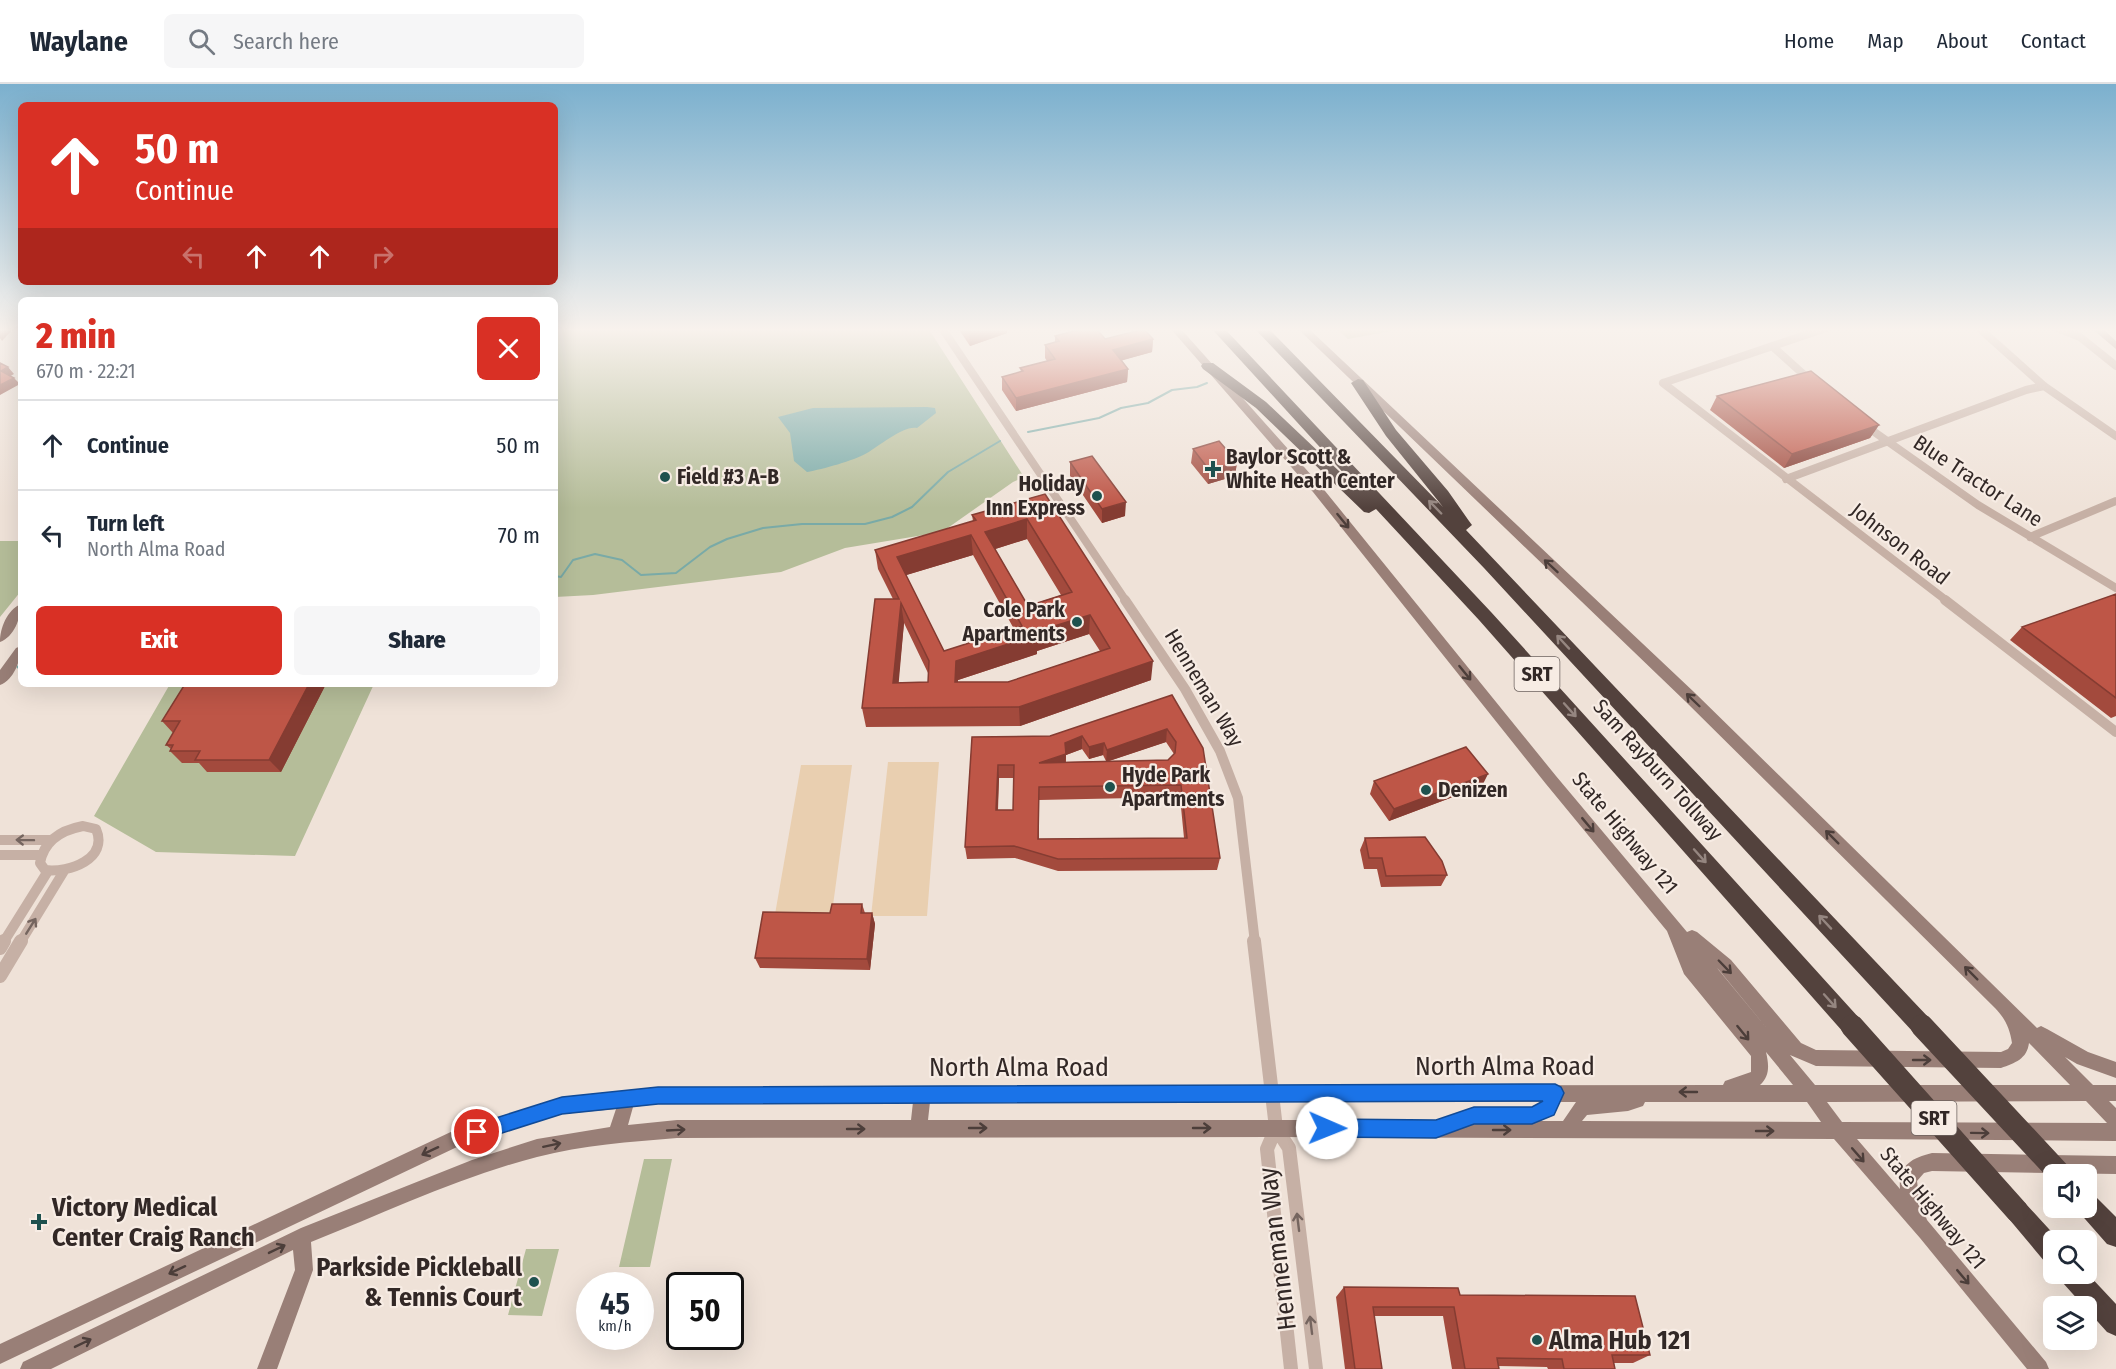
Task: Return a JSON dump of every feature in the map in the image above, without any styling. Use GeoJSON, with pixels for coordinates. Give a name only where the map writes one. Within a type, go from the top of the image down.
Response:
{"type":"FeatureCollection","features":[{"type":"Feature","properties":{"kind":"highway"},"geometry":{"type":"LineString","coordinates":[[1238,388],[1261,405],[1416,555],[1485,616]]}},
{"type":"Feature","properties":{"kind":"highway","name":"Sam Rayburn Tollway"},"geometry":{"type":"LineString","coordinates":[[1272,388],[1485,616],[2043,1241]]}},
{"type":"Feature","properties":{"kind":"highway","name":"Sam Rayburn Tollway"},"geometry":{"type":"LineString","coordinates":[[1318,388],[1490,564],[2051,1164]]}},
{"type":"Feature","properties":{"kind":"highway"},"geometry":{"type":"LineString","coordinates":[[1361,388],[1391,433],[1443,495],[1490,564]]}},
{"type":"Feature","properties":{"kind":"highway"},"geometry":{"type":"LineString","coordinates":[[2097,1214],[2116,1235]]}},
{"type":"Feature","properties":{"kind":"highway"},"geometry":{"type":"LineString","coordinates":[[2081,1284],[2116,1323]]}},
{"type":"Feature","properties":{"kind":"main road","name":"State Highway 121"},"geometry":{"type":"LineString","coordinates":[[1227,388],[1317,489],[1551,780],[1810,1092],[1838,1131],[1926,1232],[2039,1369]]}},
{"type":"Feature","properties":{"kind":"main road"},"geometry":{"type":"LineString","coordinates":[[1363,388],[1690,697],[2001,1003],[2116,1120]]}},
{"type":"Feature","properties":{"kind":"main road"},"geometry":{"type":"LineString","coordinates":[[0,637],[18,613]]}},
{"type":"Feature","properties":{"kind":"main road"},"geometry":{"type":"LineString","coordinates":[[0,680],[18,655]]}},
{"type":"Feature","properties":{"kind":"main road"},"geometry":{"type":"LineString","coordinates":[[1665,915],[1725,965],[1795,1049],[1816,1058],[2008,1059],[2018,1051],[2020,1038],[2018,1028],[2001,1003]]}},
{"type":"Feature","properties":{"kind":"main road"},"geometry":{"type":"LineString","coordinates":[[1665,915],[1690,969],[1758,1052],[1762,1065],[1760,1075],[1753,1082],[1713,1092]]}},
{"type":"Feature","properties":{"kind":"main road"},"geometry":{"type":"LineString","coordinates":[[2001,1003],[2055,1044],[2083,1058],[2116,1070]]}},
{"type":"Feature","properties":{"kind":"main road"},"geometry":{"type":"LineString","coordinates":[[1569,1130],[1572,1120],[1583,1107],[1628,1103],[1637,1100],[1641,1092]]}},
{"type":"Feature","properties":{"kind":"main road","name":"North Alma Road"},"geometry":{"type":"LineString","coordinates":[[0,1354],[455,1139],[562,1106],[627,1098],[801,1094],[1810,1092],[2116,1094]]}},
{"type":"Feature","properties":{"kind":"main road"},"geometry":{"type":"LineString","coordinates":[[1436,1129],[1474,1115],[1532,1115],[1548,1109],[1555,1093]]}},
{"type":"Feature","properties":{"kind":"main road"},"geometry":{"type":"LineString","coordinates":[[919,1128],[922,1095]]}},
{"type":"Feature","properties":{"kind":"main road"},"geometry":{"type":"LineString","coordinates":[[617,1134],[627,1098]]}},
{"type":"Feature","properties":{"kind":"main road"},"geometry":{"type":"LineString","coordinates":[[30,1369],[301,1237],[480,1166],[537,1148],[617,1134],[677,1129],[919,1128],[2116,1132]]}},
{"type":"Feature","properties":{"kind":"main road"},"geometry":{"type":"LineString","coordinates":[[1926,1232],[1910,1197],[1908,1178],[1919,1165],[1932,1162],[2116,1165]]}},
{"type":"Feature","properties":{"kind":"main road"},"geometry":{"type":"LineString","coordinates":[[267,1369],[304,1270],[301,1237]]}},
{"type":"Feature","properties":{"kind":"street","name":"Henneman Way"},"geometry":{"type":"LineString","coordinates":[[982,388],[1185,689],[1220,751],[1238,798],[1276,1128],[1289,1148],[1316,1369]]}},
{"type":"Feature","properties":{"kind":"street","name":"Johnson Road"},"geometry":{"type":"LineString","coordinates":[[1669,388],[2116,732]]}},
{"type":"Feature","properties":{"kind":"street"},"geometry":{"type":"LineString","coordinates":[[1786,479],[2035,388]]}},
{"type":"Feature","properties":{"kind":"street"},"geometry":{"type":"LineString","coordinates":[[2047,388],[2112,429],[2116,436]]}},
{"type":"Feature","properties":{"kind":"street","name":"Blue Tractor Lane"},"geometry":{"type":"LineString","coordinates":[[1852,415],[1951,488],[2116,588]]}},
{"type":"Feature","properties":{"kind":"street"},"geometry":{"type":"LineString","coordinates":[[2030,537],[2116,501]]}},
{"type":"Feature","properties":{"kind":"street"},"geometry":{"type":"LineString","coordinates":[[83,826],[96,829],[100,835],[100,842],[90,857],[75,868],[64,871],[48,871],[40,863],[40,855],[50,840],[64,831],[83,826]]}},
{"type":"Feature","properties":{"kind":"street"},"geometry":{"type":"LineString","coordinates":[[0,840],[50,840]]}},
{"type":"Feature","properties":{"kind":"street"},"geometry":{"type":"LineString","coordinates":[[0,855],[40,855]]}},
{"type":"Feature","properties":{"kind":"street"},"geometry":{"type":"LineString","coordinates":[[0,948],[48,871]]}},
{"type":"Feature","properties":{"kind":"street"},"geometry":{"type":"LineString","coordinates":[[0,976],[64,871]]}},
{"type":"Feature","properties":{"kind":"street","name":"Henneman Way"},"geometry":{"type":"LineString","coordinates":[[1276,1128],[1267,1149],[1291,1369]]}},
{"type":"Feature","properties":{"kind":"green space"},"geometry":{"type":"Polygon","coordinates":[[[558,388],[967,388],[1024,477],[1013,482],[942,532],[845,548],[781,572],[593,595],[558,597],[558,388]]]}},
{"type":"Feature","properties":{"kind":"green space"},"geometry":{"type":"Polygon","coordinates":[[[0,541],[18,541],[18,595],[0,617],[0,541]]]}},
{"type":"Feature","properties":{"kind":"green space"},"geometry":{"type":"Polygon","coordinates":[[[168,687],[373,687],[295,856],[156,852],[94,816],[168,687]]]}},
{"type":"Feature","properties":{"kind":"green space"},"geometry":{"type":"Polygon","coordinates":[[[644,1159],[672,1159],[650,1267],[619,1267],[644,1159]]]}},
{"type":"Feature","properties":{"kind":"green space","name":"Parkside Pickleball & Tennis Court"},"geometry":{"type":"Polygon","coordinates":[[[526,1249],[559,1249],[542,1316],[508,1315],[526,1249]]]}},
{"type":"Feature","properties":{"kind":"sand"},"geometry":{"type":"Polygon","coordinates":[[[888,762],[939,762],[927,916],[871,916],[888,762]]]}},
{"type":"Feature","properties":{"kind":"sand"},"geometry":{"type":"Polygon","coordinates":[[[801,765],[852,765],[831,920],[774,920],[801,765]]]}},
{"type":"Feature","properties":{"kind":"water"},"geometry":{"type":"Polygon","coordinates":[[[813,408],[935,408],[936,413],[917,428],[905,430],[854,459],[807,472],[794,461],[790,433],[778,417],[813,408]]]}},
{"type":"Feature","properties":{"kind":"building"},"geometry":{"type":"Polygon","coordinates":[[[1009,388],[1055,388],[1016,398],[1009,388]]]}},
{"type":"Feature","properties":{"kind":"building"},"geometry":{"type":"Polygon","coordinates":[[[1747,388],[1832,388],[1879,425],[1792,454],[1717,396],[1747,388]]]}},
{"type":"Feature","properties":{"kind":"building"},"geometry":{"type":"Polygon","coordinates":[[[1219,441],[1237,462],[1210,471],[1193,449],[1219,441]]]}},
{"type":"Feature","properties":{"kind":"building"},"geometry":{"type":"Polygon","coordinates":[[[1092,456],[1126,502],[1102,509],[1070,462],[1092,456]]]}},
{"type":"Feature","properties":{"kind":"building"},"geometry":{"type":"Polygon","coordinates":[[[1045,494],[1153,661],[1019,707],[862,708],[875,599],[899,599],[875,550],[976,520],[972,515],[1045,494]],[[1027,519],[985,532],[1028,606],[1072,592],[1027,519]],[[971,535],[897,557],[944,651],[1022,626],[971,535]],[[901,603],[893,683],[928,682],[929,661],[901,603]],[[1090,615],[1035,632],[1036,635],[956,661],[955,682],[1008,682],[1110,648],[1090,615]]]}},
{"type":"Feature","properties":{"kind":"building"},"geometry":{"type":"Polygon","coordinates":[[[2116,594],[2116,698],[2022,627],[2116,594]]]}},
{"type":"Feature","properties":{"kind":"building"},"geometry":{"type":"Polygon","coordinates":[[[183,687],[307,687],[269,760],[195,760],[200,751],[170,751],[173,745],[166,745],[180,721],[162,721],[183,687]]]}},
{"type":"Feature","properties":{"kind":"building","name":"Hyde Park Apartments"},"geometry":{"type":"Polygon","coordinates":[[[1172,695],[1203,748],[1220,858],[1058,859],[1014,846],[965,847],[972,737],[1050,736],[1172,695]],[[1167,729],[1107,750],[1104,743],[1089,747],[1082,736],[1065,743],[1066,754],[1039,763],[1168,760],[1175,753],[1176,742],[1167,729]],[[998,765],[996,810],[1013,810],[1014,765],[998,765]],[[1181,785],[1039,787],[1038,839],[1187,838],[1181,785]]]}},
{"type":"Feature","properties":{"kind":"building","name":"Denizen"},"geometry":{"type":"Polygon","coordinates":[[[1466,747],[1488,774],[1394,809],[1374,781],[1466,747]]]}},
{"type":"Feature","properties":{"kind":"building"},"geometry":{"type":"Polygon","coordinates":[[[1425,837],[1442,861],[1447,875],[1386,876],[1382,858],[1369,858],[1365,838],[1425,837]]]}},
{"type":"Feature","properties":{"kind":"building"},"geometry":{"type":"Polygon","coordinates":[[[832,904],[862,904],[861,913],[872,913],[867,959],[755,958],[763,912],[830,913],[832,904]]]}},
{"type":"Feature","properties":{"kind":"building","name":"Alma Hub 121"},"geometry":{"type":"Polygon","coordinates":[[[1344,1287],[1458,1288],[1460,1295],[1635,1296],[1650,1355],[1612,1355],[1615,1369],[1564,1369],[1562,1359],[1497,1358],[1499,1369],[1465,1369],[1454,1307],[1373,1307],[1382,1369],[1355,1369],[1344,1287]]]}},
{"type":"Feature","properties":{"kind":"waterway"},"geometry":{"type":"LineString","coordinates":[[1028,432],[1099,418],[1121,408],[1148,403],[1172,390],[1189,388]]}},
{"type":"Feature","properties":{"kind":"waterway"},"geometry":{"type":"LineString","coordinates":[[558,576],[561,577],[573,560],[595,554],[622,560],[641,575],[676,573],[710,547],[763,528],[802,524],[865,524],[892,517],[912,507],[948,472],[1000,441]]}},
{"type":"Feature","properties":{"kind":"place","name":"Baylor Scott & White Heath Center"},"geometry":{"type":"Point","coordinates":[1213,469]}},
{"type":"Feature","properties":{"kind":"place","name":"Field #3 A-B"},"geometry":{"type":"Point","coordinates":[665,477]}},
{"type":"Feature","properties":{"kind":"place","name":"Holiday Inn Express"},"geometry":{"type":"Point","coordinates":[1097,496]}},
{"type":"Feature","properties":{"kind":"place","name":"Cole Park Apartments"},"geometry":{"type":"Point","coordinates":[1077,622]}},
{"type":"Feature","properties":{"kind":"place","name":"Hyde Park Apartments"},"geometry":{"type":"Point","coordinates":[1110,787]}},
{"type":"Feature","properties":{"kind":"place","name":"Denizen"},"geometry":{"type":"Point","coordinates":[1426,790]}},
{"type":"Feature","properties":{"kind":"place","name":"Victory Medical Center Craig Ranch"},"geometry":{"type":"Point","coordinates":[39,1222]}},
{"type":"Feature","properties":{"kind":"place","name":"Parkside Pickleball & Tennis Court"},"geometry":{"type":"Point","coordinates":[534,1282]}},
{"type":"Feature","properties":{"kind":"place","name":"Alma Hub 121"},"geometry":{"type":"Point","coordinates":[1537,1340]}},
{"type":"Feature","properties":{"kind":"route"},"geometry":{"type":"LineString","coordinates":[[477,1132],[562,1106],[658,1095],[1555,1093],[1548,1109],[1532,1115],[1474,1115],[1436,1129],[1327,1128]]}}]}
